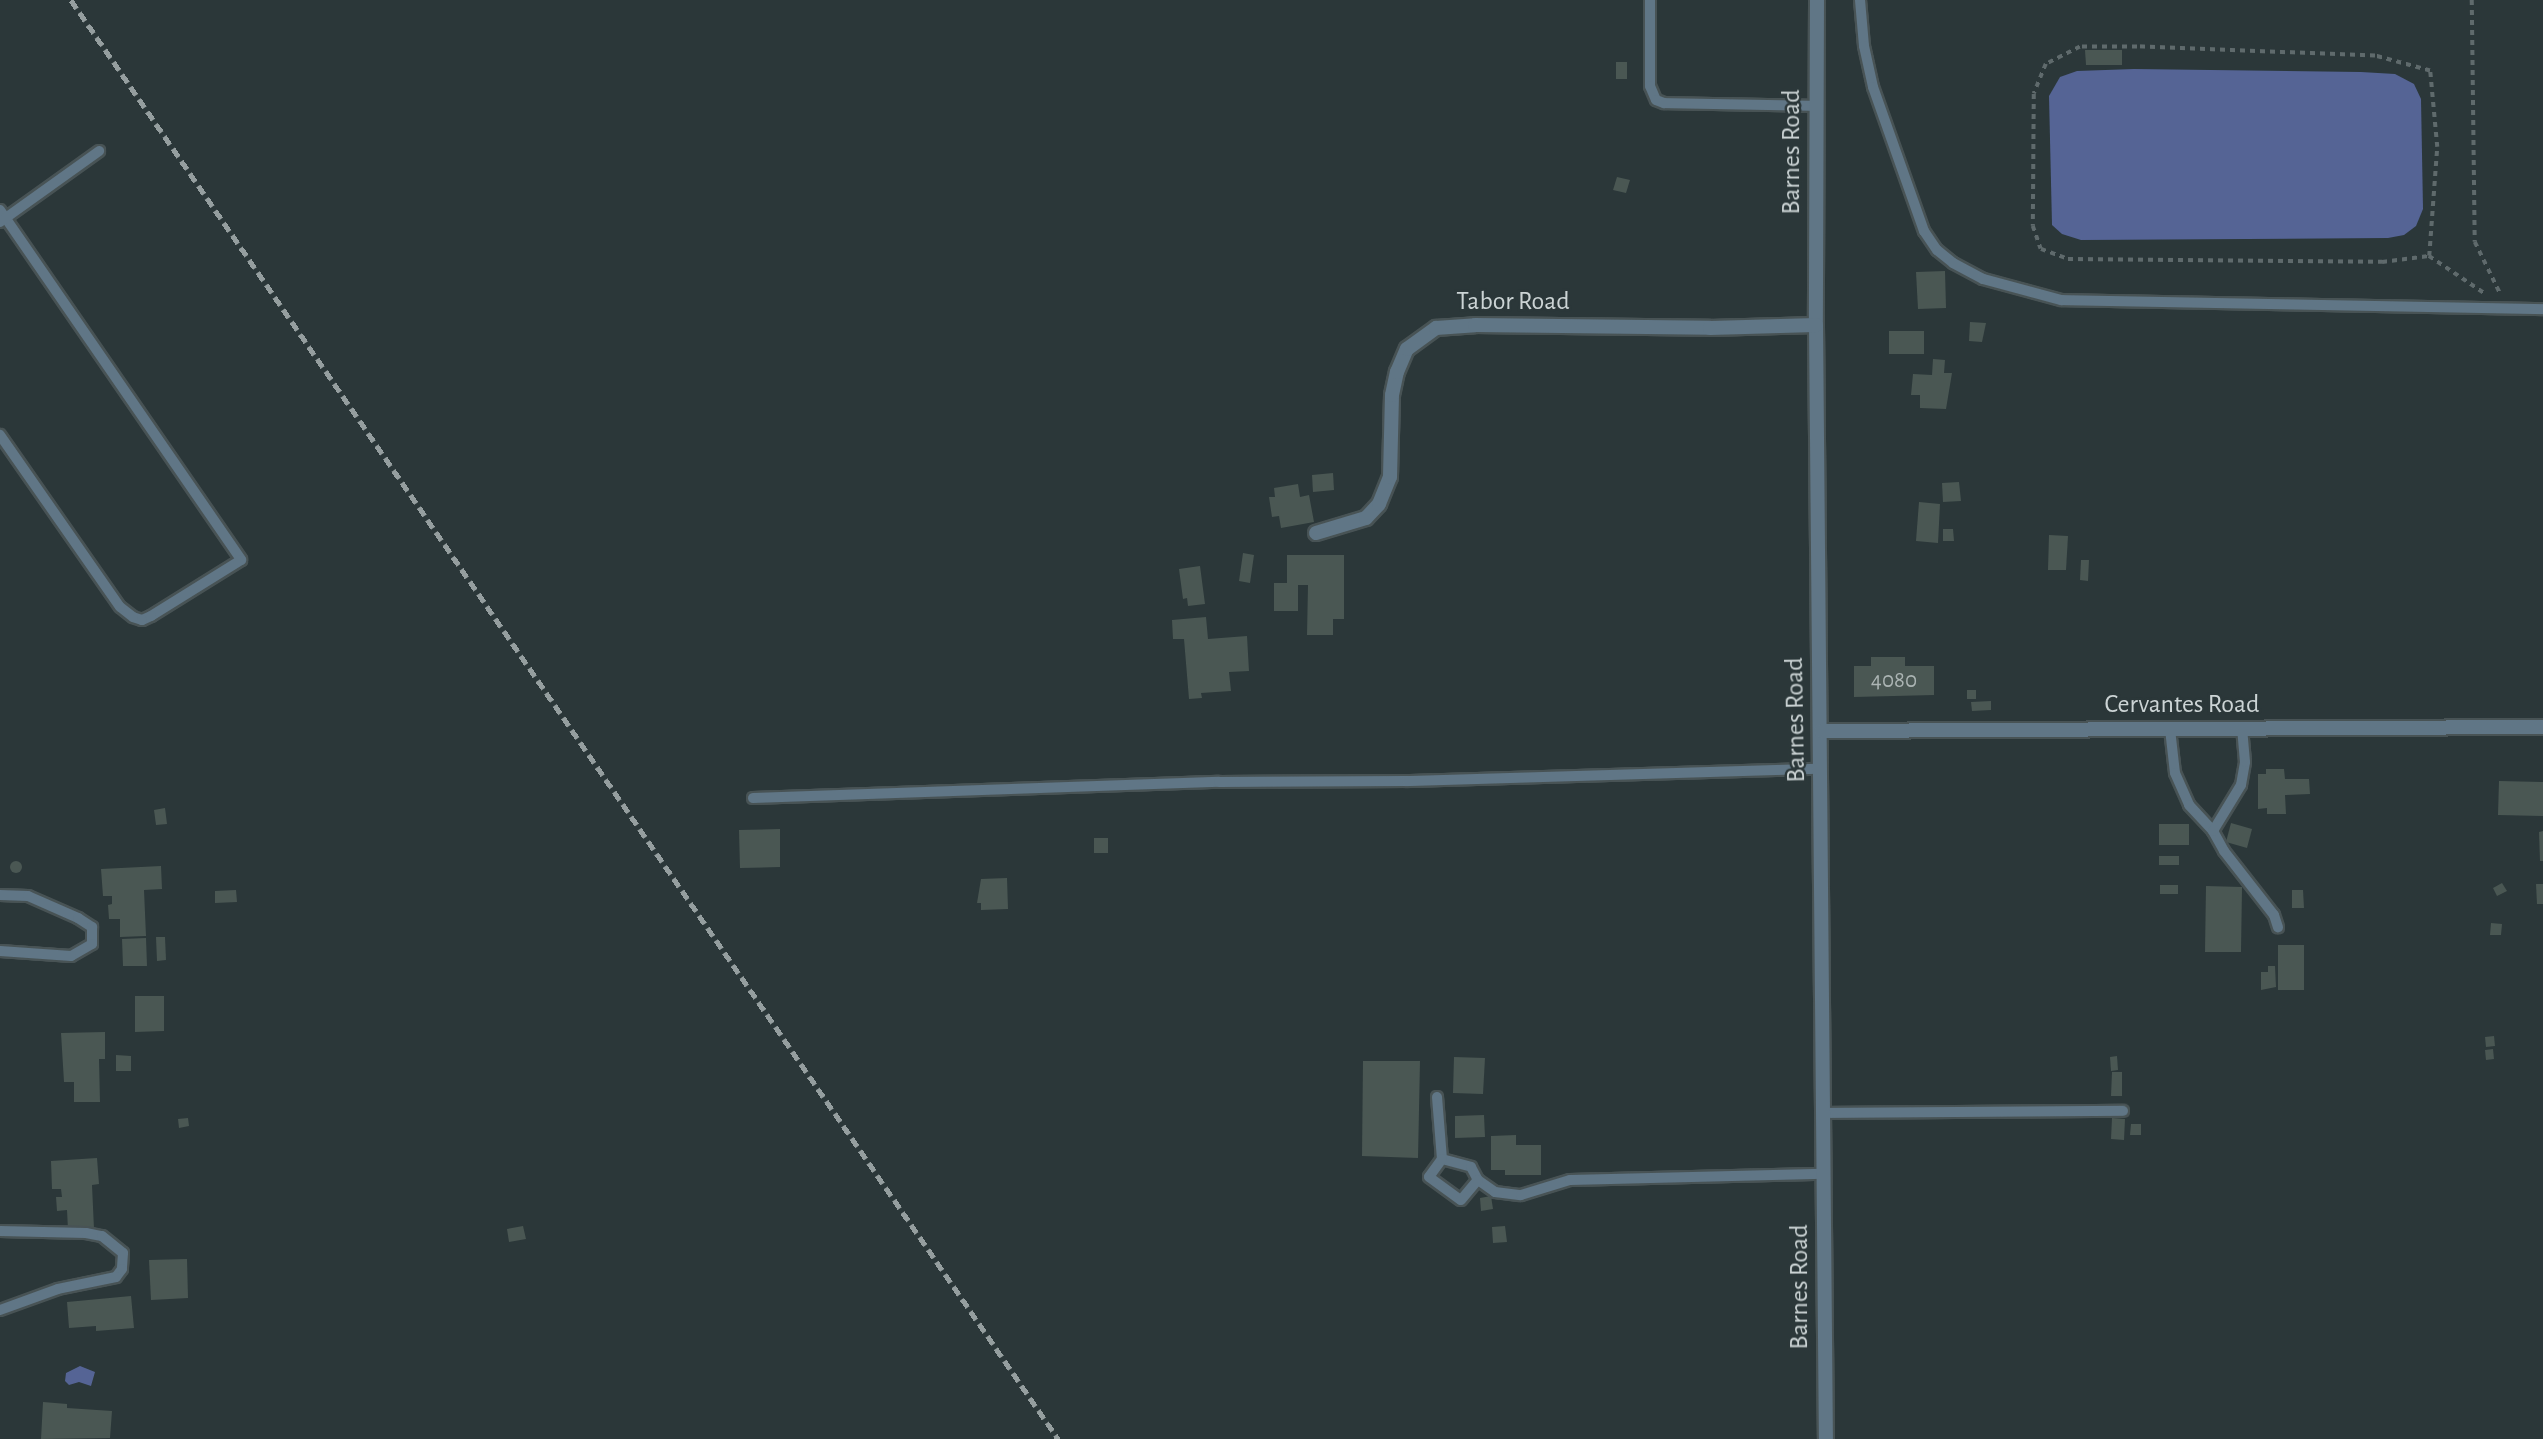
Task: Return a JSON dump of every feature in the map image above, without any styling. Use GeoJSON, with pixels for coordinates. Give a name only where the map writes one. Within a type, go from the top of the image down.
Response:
{"type":"FeatureCollection","features":[{"type":"Feature","properties":{"kind":"street","name":"Barnes Road"},"geometry":{"type":"LineString","coordinates":[[1817,0],[1816,325],[1826,1439]]}},
{"type":"Feature","properties":{"kind":"street","name":"Tabor Road"},"geometry":{"type":"LineString","coordinates":[[1316,533],[1366,518],[1379,504],[1390,477],[1392,395],[1396,372],[1407,349],[1436,328],[1475,325],[1710,328],[1816,325]]}},
{"type":"Feature","properties":{"kind":"street","name":"Cervantes Road"},"geometry":{"type":"LineString","coordinates":[[1821,731],[2543,727]]}},
{"type":"Feature","properties":{"kind":"lane"},"geometry":{"type":"LineString","coordinates":[[1650,0],[1650,86],[1656,100],[1664,103],[1816,106]]}},
{"type":"Feature","properties":{"kind":"lane"},"geometry":{"type":"LineString","coordinates":[[1860,0],[1864,46],[1872,87],[1924,231],[1937,250],[1953,263],[1983,279],[2061,300],[2543,309]]}},
{"type":"Feature","properties":{"kind":"lane"},"geometry":{"type":"LineString","coordinates":[[0,435],[120,607],[133,617],[142,620],[151,616],[241,560],[2,217],[99,151]]}},
{"type":"Feature","properties":{"kind":"lane"},"geometry":{"type":"LineString","coordinates":[[2170,729],[2179,787],[2189,805],[2213,831],[2224,851],[2274,915],[2278,927]]}},
{"type":"Feature","properties":{"kind":"lane"},"geometry":{"type":"LineString","coordinates":[[2213,831],[2241,785],[2245,762],[2242,729]]}},
{"type":"Feature","properties":{"kind":"lane"},"geometry":{"type":"LineString","coordinates":[[753,798],[1167,784],[1821,769]]}},
{"type":"Feature","properties":{"kind":"lane"},"geometry":{"type":"LineString","coordinates":[[0,895],[28,896],[92,927],[92,944],[71,956],[0,951]]}},
{"type":"Feature","properties":{"kind":"lane"},"geometry":{"type":"LineString","coordinates":[[1437,1097],[1442,1158],[1429,1177],[1461,1200],[1478,1180]]}},
{"type":"Feature","properties":{"kind":"lane"},"geometry":{"type":"LineString","coordinates":[[1824,1113],[2123,1111]]}},
{"type":"Feature","properties":{"kind":"lane"},"geometry":{"type":"LineString","coordinates":[[1442,1158],[1471,1167],[1478,1180],[1495,1192],[1521,1195],[1570,1180],[1824,1174]]}},
{"type":"Feature","properties":{"kind":"lane"},"geometry":{"type":"LineString","coordinates":[[0,1231],[86,1233],[102,1236],[123,1253],[122,1269],[116,1277],[58,1289],[0,1310]]}},
{"type":"Feature","properties":{"kind":"path"},"geometry":{"type":"LineString","coordinates":[[2472,0],[2475,242],[2508,309]]}},
{"type":"Feature","properties":{"kind":"path"},"geometry":{"type":"LineString","coordinates":[[2429,256],[2437,147],[2430,71],[2375,56],[2137,47],[2081,47],[2046,64],[2034,94],[2032,226],[2040,249],[2068,259],[2382,262],[2429,256],[2508,309]]}},
{"type":"Feature","properties":{"kind":"water"},"geometry":{"type":"Polygon","coordinates":[[[2134,69],[2361,72],[2395,74],[2414,84],[2421,99],[2423,209],[2416,226],[2404,235],[2388,238],[2081,240],[2062,234],[2052,225],[2049,96],[2060,77],[2077,71],[2134,69]]]}},
{"type":"Feature","properties":{"kind":"water"},"geometry":{"type":"Polygon","coordinates":[[[80,1366],[95,1372],[91,1386],[79,1382],[69,1385],[65,1381],[66,1373],[80,1366]]]}},
{"type":"Feature","properties":{"kind":"building"},"geometry":{"type":"Polygon","coordinates":[[[2085,50],[2122,50],[2122,65],[2086,65],[2085,50]]]}},
{"type":"Feature","properties":{"kind":"building"},"geometry":{"type":"Polygon","coordinates":[[[1616,62],[1627,62],[1627,79],[1616,79],[1616,62]]]}},
{"type":"Feature","properties":{"kind":"building"},"geometry":{"type":"Polygon","coordinates":[[[1617,177],[1630,180],[1626,193],[1613,190],[1617,177]]]}},
{"type":"Feature","properties":{"kind":"building"},"geometry":{"type":"Polygon","coordinates":[[[1945,271],[1946,308],[1918,309],[1916,272],[1945,271]]]}},
{"type":"Feature","properties":{"kind":"building"},"geometry":{"type":"Polygon","coordinates":[[[1970,322],[1986,323],[1982,342],[1969,341],[1970,322]]]}},
{"type":"Feature","properties":{"kind":"building"},"geometry":{"type":"Polygon","coordinates":[[[1889,331],[1924,331],[1924,354],[1889,354],[1889,331]]]}},
{"type":"Feature","properties":{"kind":"building"},"geometry":{"type":"Polygon","coordinates":[[[1933,359],[1945,360],[1944,373],[1952,373],[1946,409],[1920,408],[1920,395],[1911,395],[1913,374],[1932,375],[1933,359]]]}},
{"type":"Feature","properties":{"kind":"building"},"geometry":{"type":"Polygon","coordinates":[[[1333,473],[1334,490],[1313,492],[1312,475],[1333,473]]]}},
{"type":"Feature","properties":{"kind":"building"},"geometry":{"type":"Polygon","coordinates":[[[1959,482],[1961,501],[1943,502],[1942,483],[1959,482]]]}},
{"type":"Feature","properties":{"kind":"building"},"geometry":{"type":"Polygon","coordinates":[[[1298,484],[1300,497],[1309,495],[1314,522],[1281,528],[1279,516],[1272,517],[1269,497],[1275,497],[1274,488],[1298,484]]]}},
{"type":"Feature","properties":{"kind":"building"},"geometry":{"type":"Polygon","coordinates":[[[1919,502],[1940,504],[1938,543],[1916,541],[1919,502]]]}},
{"type":"Feature","properties":{"kind":"building"},"geometry":{"type":"Polygon","coordinates":[[[1943,529],[1953,529],[1954,541],[1943,541],[1943,529]]]}},
{"type":"Feature","properties":{"kind":"building"},"geometry":{"type":"Polygon","coordinates":[[[2049,535],[2068,536],[2066,570],[2048,570],[2049,535]]]}},
{"type":"Feature","properties":{"kind":"building"},"geometry":{"type":"Polygon","coordinates":[[[1243,553],[1254,555],[1250,583],[1239,581],[1243,553]]]}},
{"type":"Feature","properties":{"kind":"building"},"geometry":{"type":"Polygon","coordinates":[[[1287,555],[1344,555],[1344,619],[1333,619],[1333,635],[1307,635],[1308,585],[1298,585],[1298,611],[1274,611],[1274,583],[1287,583],[1287,555]]]}},
{"type":"Feature","properties":{"kind":"building"},"geometry":{"type":"Polygon","coordinates":[[[2081,560],[2089,560],[2088,581],[2080,580],[2081,560]]]}},
{"type":"Feature","properties":{"kind":"building"},"geometry":{"type":"Polygon","coordinates":[[[1200,566],[1205,604],[1188,606],[1187,598],[1183,599],[1179,569],[1200,566]]]}},
{"type":"Feature","properties":{"kind":"building"},"geometry":{"type":"Polygon","coordinates":[[[1206,617],[1208,639],[1247,636],[1249,671],[1229,672],[1231,691],[1201,693],[1202,698],[1189,699],[1184,639],[1173,639],[1172,620],[1206,617]]]}},
{"type":"Feature","properties":{"kind":"building"},"geometry":{"type":"Polygon","coordinates":[[[1871,657],[1905,657],[1905,666],[1934,666],[1934,695],[1854,697],[1854,666],[1871,666],[1871,657]]]}},
{"type":"Feature","properties":{"kind":"building"},"geometry":{"type":"Polygon","coordinates":[[[1967,690],[1976,690],[1976,699],[1967,699],[1967,690]]]}},
{"type":"Feature","properties":{"kind":"building"},"geometry":{"type":"Polygon","coordinates":[[[1991,701],[1991,710],[1972,711],[1971,702],[1991,701]]]}},
{"type":"Feature","properties":{"kind":"building"},"geometry":{"type":"Polygon","coordinates":[[[2266,769],[2284,769],[2285,779],[2309,779],[2310,794],[2285,795],[2286,814],[2267,814],[2267,808],[2258,809],[2258,774],[2266,774],[2266,769]]]}},
{"type":"Feature","properties":{"kind":"building"},"geometry":{"type":"Polygon","coordinates":[[[2499,781],[2543,782],[2543,816],[2498,815],[2499,781]]]}},
{"type":"Feature","properties":{"kind":"building"},"geometry":{"type":"Polygon","coordinates":[[[165,808],[167,824],[156,825],[154,810],[165,808]]]}},
{"type":"Feature","properties":{"kind":"building"},"geometry":{"type":"Polygon","coordinates":[[[2231,823],[2252,829],[2247,848],[2226,842],[2231,823]]]}},
{"type":"Feature","properties":{"kind":"building"},"geometry":{"type":"Polygon","coordinates":[[[2159,824],[2189,824],[2189,845],[2159,845],[2159,824]]]}},
{"type":"Feature","properties":{"kind":"building"},"geometry":{"type":"Polygon","coordinates":[[[780,829],[780,867],[740,868],[739,830],[780,829]]]}},
{"type":"Feature","properties":{"kind":"building"},"geometry":{"type":"Polygon","coordinates":[[[2543,831],[2543,861],[2540,861],[2539,832],[2543,831]]]}},
{"type":"Feature","properties":{"kind":"building"},"geometry":{"type":"Polygon","coordinates":[[[1094,838],[1108,838],[1108,853],[1094,853],[1094,838]]]}},
{"type":"Feature","properties":{"kind":"building"},"geometry":{"type":"Polygon","coordinates":[[[2159,856],[2179,856],[2179,865],[2159,865],[2159,856]]]}},
{"type":"Feature","properties":{"kind":"building"},"geometry":{"type":"Polygon","coordinates":[[[16,861],[22,867],[16,873],[10,867],[16,861]]]}},
{"type":"Feature","properties":{"kind":"building"},"geometry":{"type":"Polygon","coordinates":[[[161,866],[162,889],[144,890],[146,936],[120,937],[120,919],[109,919],[108,905],[112,904],[112,896],[103,896],[101,869],[161,866]]]}},
{"type":"Feature","properties":{"kind":"building"},"geometry":{"type":"Polygon","coordinates":[[[1007,878],[1008,909],[981,910],[981,903],[977,903],[981,879],[1007,878]]]}},
{"type":"Feature","properties":{"kind":"building"},"geometry":{"type":"Polygon","coordinates":[[[2502,883],[2507,891],[2497,896],[2493,888],[2502,883]]]}},
{"type":"Feature","properties":{"kind":"building"},"geometry":{"type":"Polygon","coordinates":[[[2536,884],[2543,884],[2543,904],[2537,904],[2536,884]]]}},
{"type":"Feature","properties":{"kind":"building"},"geometry":{"type":"Polygon","coordinates":[[[2160,885],[2178,885],[2178,894],[2160,894],[2160,885]]]}},
{"type":"Feature","properties":{"kind":"building"},"geometry":{"type":"Polygon","coordinates":[[[2206,886],[2242,887],[2241,952],[2205,952],[2206,886]]]}},
{"type":"Feature","properties":{"kind":"building"},"geometry":{"type":"Polygon","coordinates":[[[236,890],[237,902],[215,903],[215,891],[236,890]]]}},
{"type":"Feature","properties":{"kind":"building"},"geometry":{"type":"Polygon","coordinates":[[[2292,890],[2303,890],[2304,908],[2292,908],[2292,890]]]}},
{"type":"Feature","properties":{"kind":"building"},"geometry":{"type":"Polygon","coordinates":[[[2491,923],[2502,924],[2501,935],[2490,935],[2491,923]]]}},
{"type":"Feature","properties":{"kind":"building"},"geometry":{"type":"Polygon","coordinates":[[[156,937],[165,937],[166,960],[157,961],[156,937]]]}},
{"type":"Feature","properties":{"kind":"building"},"geometry":{"type":"Polygon","coordinates":[[[146,938],[147,966],[123,966],[122,939],[146,938]]]}},
{"type":"Feature","properties":{"kind":"building"},"geometry":{"type":"Polygon","coordinates":[[[2278,945],[2304,945],[2304,990],[2278,990],[2278,945]]]}},
{"type":"Feature","properties":{"kind":"building"},"geometry":{"type":"Polygon","coordinates":[[[2268,966],[2275,966],[2276,987],[2261,990],[2261,972],[2268,972],[2268,966]]]}},
{"type":"Feature","properties":{"kind":"building"},"geometry":{"type":"Polygon","coordinates":[[[135,996],[164,996],[164,1031],[135,1032],[135,996]]]}},
{"type":"Feature","properties":{"kind":"building"},"geometry":{"type":"Polygon","coordinates":[[[105,1032],[105,1059],[99,1059],[100,1102],[74,1102],[74,1082],[64,1082],[61,1033],[105,1032]]]}},
{"type":"Feature","properties":{"kind":"building"},"geometry":{"type":"Polygon","coordinates":[[[2494,1036],[2495,1046],[2486,1047],[2485,1037],[2494,1036]]]}},
{"type":"Feature","properties":{"kind":"building"},"geometry":{"type":"Polygon","coordinates":[[[2493,1049],[2494,1059],[2486,1060],[2485,1050],[2493,1049]]]}},
{"type":"Feature","properties":{"kind":"building"},"geometry":{"type":"Polygon","coordinates":[[[116,1055],[131,1056],[131,1071],[116,1071],[116,1055]]]}},
{"type":"Feature","properties":{"kind":"building"},"geometry":{"type":"Polygon","coordinates":[[[2117,1056],[2118,1070],[2111,1071],[2110,1057],[2117,1056]]]}},
{"type":"Feature","properties":{"kind":"building"},"geometry":{"type":"Polygon","coordinates":[[[1454,1057],[1485,1058],[1483,1094],[1453,1093],[1454,1057]]]}},
{"type":"Feature","properties":{"kind":"building"},"geometry":{"type":"Polygon","coordinates":[[[1363,1061],[1420,1061],[1418,1158],[1362,1156],[1363,1061]]]}},
{"type":"Feature","properties":{"kind":"building"},"geometry":{"type":"Polygon","coordinates":[[[2112,1072],[2122,1072],[2122,1096],[2111,1096],[2112,1072]]]}},
{"type":"Feature","properties":{"kind":"building"},"geometry":{"type":"Polygon","coordinates":[[[1484,1115],[1485,1137],[1455,1138],[1455,1116],[1484,1115]]]}},
{"type":"Feature","properties":{"kind":"building"},"geometry":{"type":"Polygon","coordinates":[[[188,1118],[189,1126],[179,1128],[178,1119],[188,1118]]]}},
{"type":"Feature","properties":{"kind":"building"},"geometry":{"type":"Polygon","coordinates":[[[2112,1118],[2125,1119],[2124,1140],[2111,1139],[2112,1118]]]}},
{"type":"Feature","properties":{"kind":"building"},"geometry":{"type":"Polygon","coordinates":[[[2131,1124],[2141,1124],[2141,1135],[2130,1135],[2131,1124]]]}},
{"type":"Feature","properties":{"kind":"building"},"geometry":{"type":"Polygon","coordinates":[[[1516,1135],[1516,1145],[1541,1145],[1541,1175],[1505,1175],[1505,1170],[1491,1170],[1491,1136],[1516,1135]]]}},
{"type":"Feature","properties":{"kind":"building"},"geometry":{"type":"Polygon","coordinates":[[[97,1158],[99,1184],[92,1185],[94,1229],[68,1230],[67,1210],[57,1211],[56,1197],[62,1197],[61,1189],[52,1189],[51,1161],[97,1158]]]}},
{"type":"Feature","properties":{"kind":"building"},"geometry":{"type":"Polygon","coordinates":[[[1491,1196],[1493,1209],[1481,1211],[1480,1198],[1491,1196]]]}},
{"type":"Feature","properties":{"kind":"building"},"geometry":{"type":"Polygon","coordinates":[[[523,1226],[526,1239],[509,1242],[507,1229],[523,1226]]]}},
{"type":"Feature","properties":{"kind":"building"},"geometry":{"type":"Polygon","coordinates":[[[1505,1226],[1507,1242],[1493,1243],[1492,1227],[1505,1226]]]}},
{"type":"Feature","properties":{"kind":"building"},"geometry":{"type":"Polygon","coordinates":[[[187,1259],[188,1298],[151,1300],[149,1260],[187,1259]]]}},
{"type":"Feature","properties":{"kind":"building"},"geometry":{"type":"Polygon","coordinates":[[[131,1296],[134,1328],[96,1331],[96,1326],[69,1328],[67,1302],[131,1296]]]}},
{"type":"Feature","properties":{"kind":"building"},"geometry":{"type":"Polygon","coordinates":[[[43,1402],[67,1404],[67,1408],[112,1411],[110,1438],[41,1439],[43,1402]]]}},
{"type":"Feature","properties":{"kind":"railway"},"geometry":{"type":"LineString","coordinates":[[71,0],[1058,1439]]}}]}
